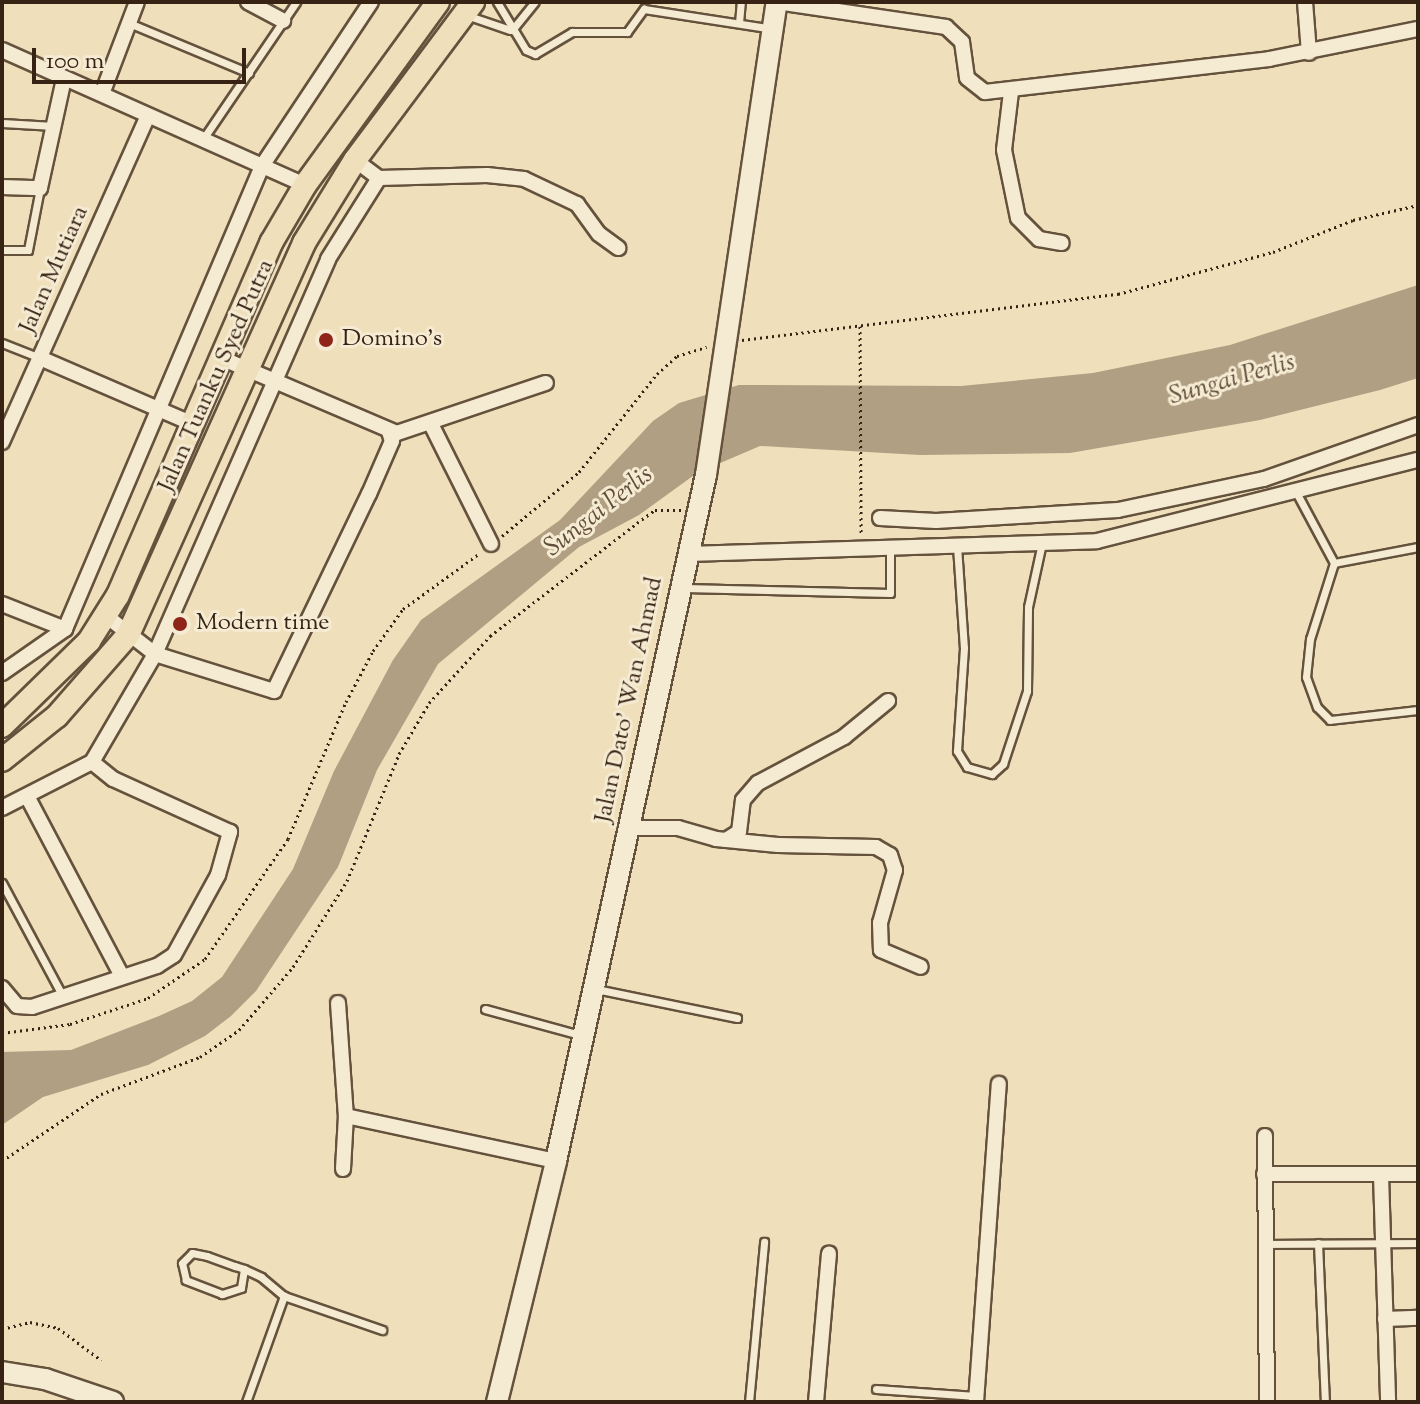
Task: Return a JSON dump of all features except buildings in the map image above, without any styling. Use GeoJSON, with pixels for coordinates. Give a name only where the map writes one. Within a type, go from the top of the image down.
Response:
{"type":"FeatureCollection","features":[{"type":"Feature","properties":{"kind":"main road","name":"Jalan Tuanku Syed Putra"},"geometry":{"type":"LineString","coordinates":[[2,726],[37,696],[89,641],[105,615],[193,424],[271,243],[305,185],[438,2]]}},
{"type":"Feature","properties":{"kind":"main road","name":"Jalan Dato' Wan Ahmad"},"geometry":{"type":"LineString","coordinates":[[497,1402],[556,1161],[706,475],[777,2]]}},
{"type":"Feature","properties":{"kind":"main road","name":"Jalan Tuanku Syed Putra"},"geometry":{"type":"LineString","coordinates":[[2,760],[57,716],[128,635],[169,552],[285,280],[355,160],[468,9]]}},
{"type":"Feature","properties":{"kind":"main road"},"geometry":{"type":"LineString","coordinates":[[2,1372],[113,1402]]}},
{"type":"Feature","properties":{"kind":"street"},"geometry":{"type":"LineString","coordinates":[[102,94],[137,2]]}},
{"type":"Feature","properties":{"kind":"street"},"geometry":{"type":"LineString","coordinates":[[248,2],[283,21]]}},
{"type":"Feature","properties":{"kind":"street"},"geometry":{"type":"LineString","coordinates":[[2,673],[65,629],[262,166],[371,2]]}},
{"type":"Feature","properties":{"kind":"street"},"geometry":{"type":"LineString","coordinates":[[777,2],[946,27],[962,42],[970,83],[985,92],[1011,92],[1309,53],[1418,29]]}},
{"type":"Feature","properties":{"kind":"street"},"geometry":{"type":"LineString","coordinates":[[1305,2],[1309,53]]}},
{"type":"Feature","properties":{"kind":"street"},"geometry":{"type":"LineString","coordinates":[[2,50],[305,185]]}},
{"type":"Feature","properties":{"kind":"street"},"geometry":{"type":"LineString","coordinates":[[2,187],[40,188],[64,79]]}},
{"type":"Feature","properties":{"kind":"street"},"geometry":{"type":"LineString","coordinates":[[1011,92],[1004,150],[1018,218],[1039,239],[1062,243]]}},
{"type":"Feature","properties":{"kind":"street","name":"Jalan Mutiara"},"geometry":{"type":"LineString","coordinates":[[4,432],[148,116]]}},
{"type":"Feature","properties":{"kind":"street"},"geometry":{"type":"LineString","coordinates":[[355,160],[379,178],[487,175],[524,179],[577,204],[599,234],[618,248]]}},
{"type":"Feature","properties":{"kind":"street"},"geometry":{"type":"LineString","coordinates":[[2,808],[92,762],[155,654],[328,259],[379,178]]}},
{"type":"Feature","properties":{"kind":"street"},"geometry":{"type":"LineString","coordinates":[[40,358],[160,407],[193,424]]}},
{"type":"Feature","properties":{"kind":"street"},"geometry":{"type":"LineString","coordinates":[[221,358],[389,432],[431,424],[546,383]]}},
{"type":"Feature","properties":{"kind":"street"},"geometry":{"type":"LineString","coordinates":[[431,424],[491,544]]}},
{"type":"Feature","properties":{"kind":"street"},"geometry":{"type":"LineString","coordinates":[[880,518],[936,521],[1118,510],[1264,479],[1418,425]]}},
{"type":"Feature","properties":{"kind":"street"},"geometry":{"type":"LineString","coordinates":[[105,615],[155,654],[267,693],[277,689],[391,444],[389,432]]}},
{"type":"Feature","properties":{"kind":"street"},"geometry":{"type":"LineString","coordinates":[[688,554],[764,556],[861,547],[1109,539],[1418,460]]}},
{"type":"Feature","properties":{"kind":"street"},"geometry":{"type":"LineString","coordinates":[[2,604],[65,629]]}},
{"type":"Feature","properties":{"kind":"street"},"geometry":{"type":"LineString","coordinates":[[726,840],[739,832],[743,800],[758,783],[844,737],[888,701]]}},
{"type":"Feature","properties":{"kind":"street"},"geometry":{"type":"LineString","coordinates":[[2,988],[17,1006],[32,1007],[174,955],[218,875],[230,832],[113,779],[92,762]]}},
{"type":"Feature","properties":{"kind":"street"},"geometry":{"type":"LineString","coordinates":[[27,796],[122,976]]}},
{"type":"Feature","properties":{"kind":"street"},"geometry":{"type":"LineString","coordinates":[[630,828],[678,828],[726,840],[876,847],[890,855],[895,870],[880,923],[881,950],[921,967]]}},
{"type":"Feature","properties":{"kind":"street"},"geometry":{"type":"LineString","coordinates":[[338,1003],[346,1116],[343,1169]]}},
{"type":"Feature","properties":{"kind":"street"},"geometry":{"type":"LineString","coordinates":[[976,1399],[999,1084]]}},
{"type":"Feature","properties":{"kind":"street"},"geometry":{"type":"LineString","coordinates":[[346,1116],[556,1161]]}},
{"type":"Feature","properties":{"kind":"street"},"geometry":{"type":"LineString","coordinates":[[1265,1136],[1263,1244],[1267,1402]]}},
{"type":"Feature","properties":{"kind":"street"},"geometry":{"type":"LineString","coordinates":[[1264,1174],[1418,1174]]}},
{"type":"Feature","properties":{"kind":"street"},"geometry":{"type":"LineString","coordinates":[[1381,1175],[1388,1402]]}},
{"type":"Feature","properties":{"kind":"street"},"geometry":{"type":"LineString","coordinates":[[816,1402],[829,1254]]}},
{"type":"Feature","properties":{"kind":"street"},"geometry":{"type":"LineString","coordinates":[[1385,1319],[1418,1318]]}},
{"type":"Feature","properties":{"kind":"lane"},"geometry":{"type":"LineString","coordinates":[[203,139],[296,2]]}},
{"type":"Feature","properties":{"kind":"lane"},"geometry":{"type":"LineString","coordinates":[[497,2],[512,30],[535,54],[572,32],[627,32],[644,9],[773,29]]}},
{"type":"Feature","properties":{"kind":"lane"},"geometry":{"type":"LineString","coordinates":[[512,30],[535,2]]}},
{"type":"Feature","properties":{"kind":"lane"},"geometry":{"type":"LineString","coordinates":[[739,23],[741,2]]}},
{"type":"Feature","properties":{"kind":"lane"},"geometry":{"type":"LineString","coordinates":[[468,9],[512,30]]}},
{"type":"Feature","properties":{"kind":"lane"},"geometry":{"type":"LineString","coordinates":[[128,23],[249,73]]}},
{"type":"Feature","properties":{"kind":"lane"},"geometry":{"type":"LineString","coordinates":[[2,123],[54,126]]}},
{"type":"Feature","properties":{"kind":"lane"},"geometry":{"type":"LineString","coordinates":[[2,250],[28,250],[40,188]]}},
{"type":"Feature","properties":{"kind":"lane"},"geometry":{"type":"LineString","coordinates":[[2,343],[40,358]]}},
{"type":"Feature","properties":{"kind":"lane"},"geometry":{"type":"LineString","coordinates":[[1296,492],[1334,563],[1310,639],[1306,677],[1317,707],[1330,720],[1393,717],[1418,710]]}},
{"type":"Feature","properties":{"kind":"lane"},"geometry":{"type":"LineString","coordinates":[[957,544],[964,648],[957,751],[967,767],[992,774],[1003,764],[1027,691],[1028,607],[1042,543]]}},
{"type":"Feature","properties":{"kind":"lane"},"geometry":{"type":"LineString","coordinates":[[681,588],[890,593],[890,546]]}},
{"type":"Feature","properties":{"kind":"lane"},"geometry":{"type":"LineString","coordinates":[[1334,563],[1418,547]]}},
{"type":"Feature","properties":{"kind":"lane"},"geometry":{"type":"LineString","coordinates":[[2,883],[63,997]]}},
{"type":"Feature","properties":{"kind":"lane"},"geometry":{"type":"LineString","coordinates":[[594,988],[737,1018]]}},
{"type":"Feature","properties":{"kind":"lane"},"geometry":{"type":"LineString","coordinates":[[485,1009],[582,1036]]}},
{"type":"Feature","properties":{"kind":"lane"},"geometry":{"type":"LineString","coordinates":[[749,1402],[764,1242]]}},
{"type":"Feature","properties":{"kind":"lane"},"geometry":{"type":"LineString","coordinates":[[1318,1243],[1325,1402]]}},
{"type":"Feature","properties":{"kind":"lane"},"geometry":{"type":"LineString","coordinates":[[1263,1244],[1418,1243]]}},
{"type":"Feature","properties":{"kind":"lane"},"geometry":{"type":"LineString","coordinates":[[244,1269],[241,1288],[222,1294],[186,1280],[182,1263],[192,1253],[244,1269],[284,1296],[382,1330]]}},
{"type":"Feature","properties":{"kind":"lane"},"geometry":{"type":"LineString","coordinates":[[246,1402],[284,1296]]}},
{"type":"Feature","properties":{"kind":"lane"},"geometry":{"type":"LineString","coordinates":[[876,1389],[976,1399]]}},
{"type":"Feature","properties":{"kind":"path"},"geometry":{"type":"LineString","coordinates":[[2,1033],[70,1024],[148,998],[205,959],[288,839],[346,702],[373,651],[403,609],[491,544],[579,472],[677,356],[726,342],[1118,294],[1273,252],[1353,220],[1418,205]]}},
{"type":"Feature","properties":{"kind":"path"},"geometry":{"type":"LineString","coordinates":[[860,326],[861,547]]}},
{"type":"Feature","properties":{"kind":"path"},"geometry":{"type":"LineString","coordinates":[[2,1161],[101,1094],[200,1057],[239,1030],[316,934],[347,881],[399,754],[429,703],[460,667],[490,636],[655,510],[698,511]]}},
{"type":"Feature","properties":{"kind":"path"},"geometry":{"type":"LineString","coordinates":[[2,1329],[30,1322],[58,1328],[101,1360]]}},
{"type":"Feature","properties":{"kind":"water","name":"Sungai Perlis"},"geometry":{"type":"Polygon","coordinates":[[[1418,285],[1418,378],[1380,390],[1260,420],[1070,453],[920,455],[760,446],[697,473],[639,515],[579,547],[438,664],[377,770],[338,867],[256,991],[231,1016],[205,1036],[148,1065],[43,1097],[2,1125],[2,1052],[71,1050],[192,1001],[222,977],[293,869],[334,771],[393,660],[421,620],[560,520],[653,421],[679,403],[739,385],[961,386],[1093,373],[1230,345],[1418,285]]]}},
{"type":"Feature","properties":{"kind":"place","name":"Domino's"},"geometry":{"type":"Point","coordinates":[326,340]}},
{"type":"Feature","properties":{"kind":"place","name":"Modern time"},"geometry":{"type":"Point","coordinates":[180,624]}}]}
